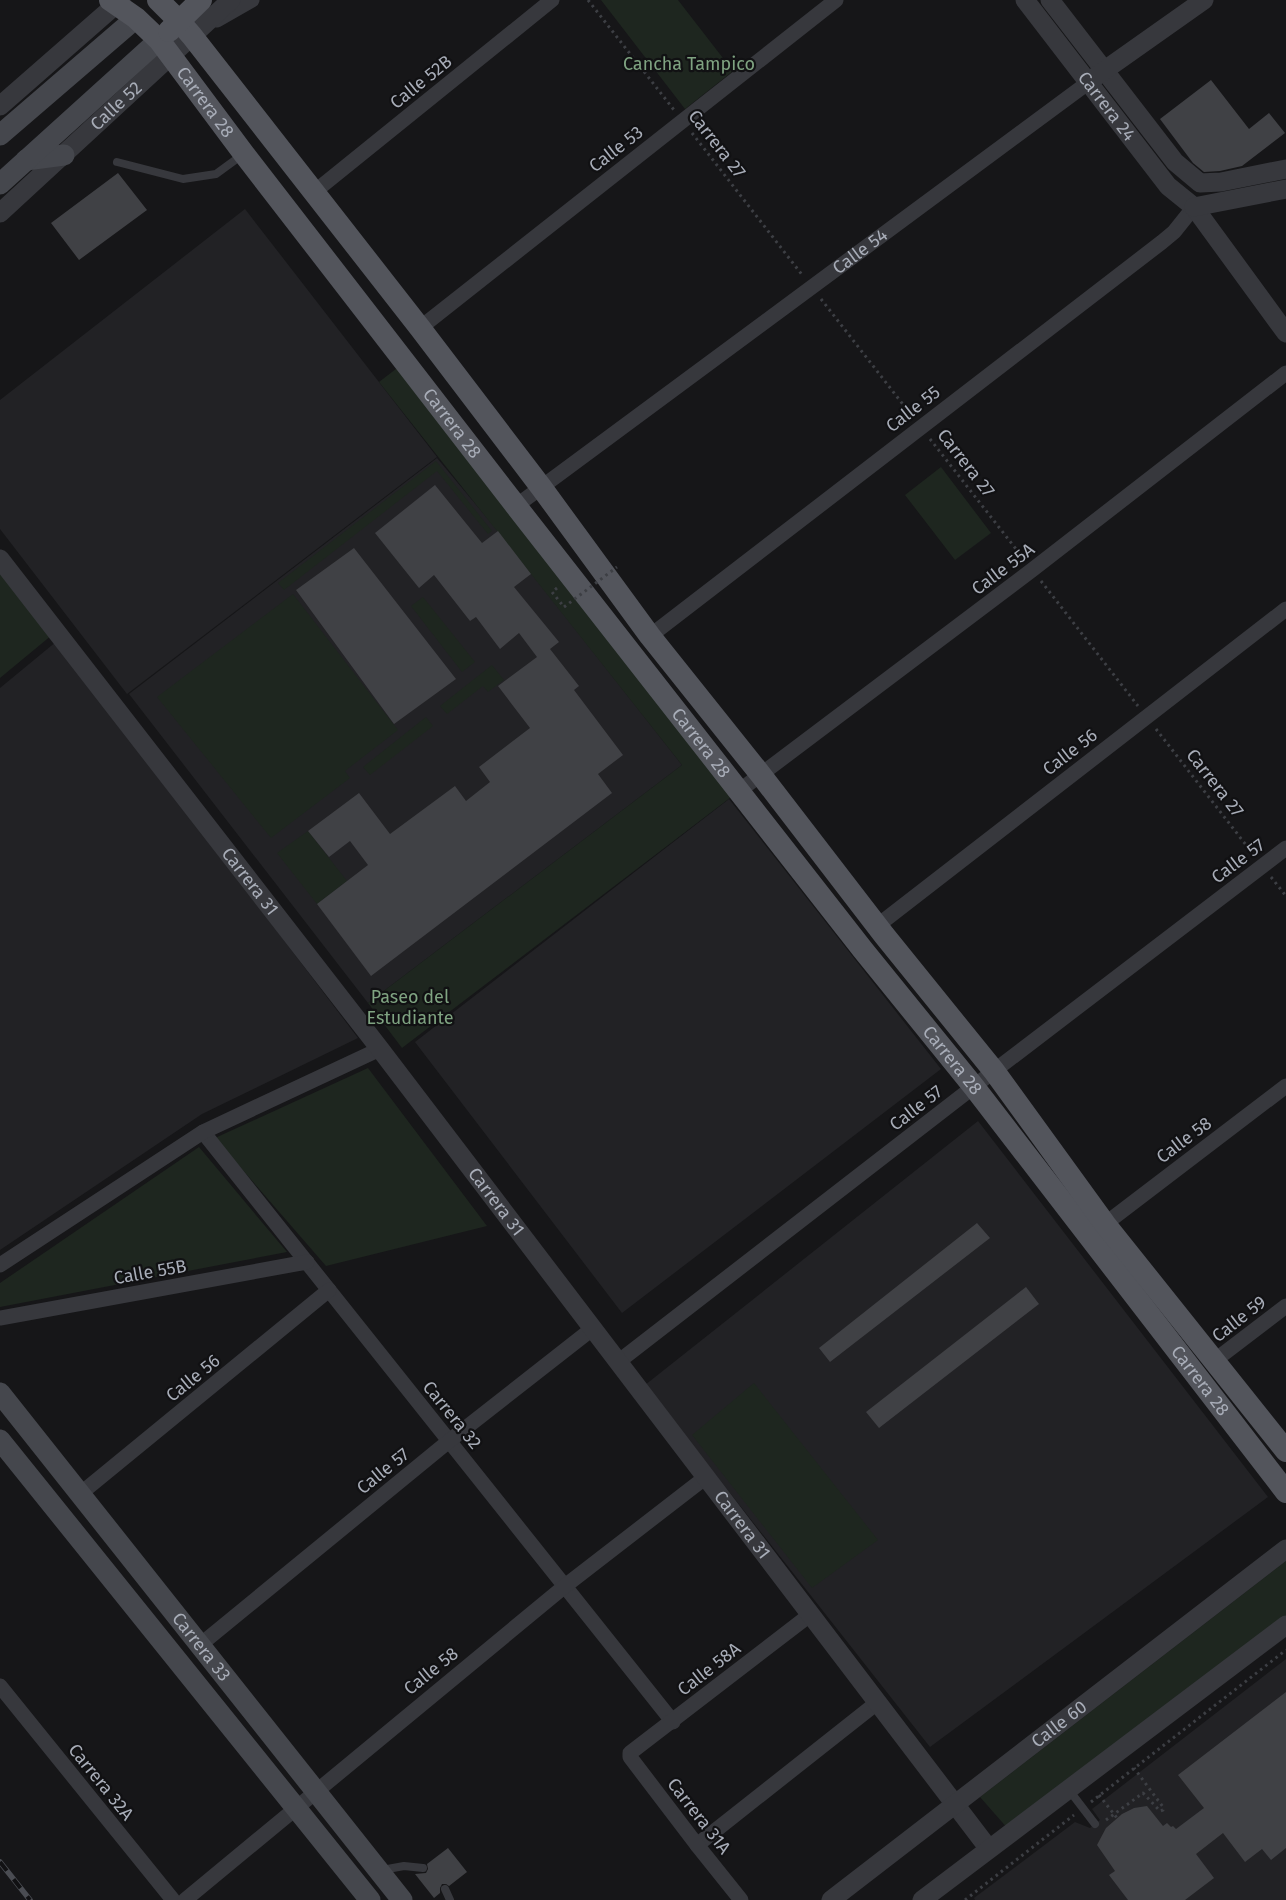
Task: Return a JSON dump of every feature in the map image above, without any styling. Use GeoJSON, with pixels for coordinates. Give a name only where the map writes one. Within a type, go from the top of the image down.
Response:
{"type":"FeatureCollection","features":[{"type":"Feature","properties":{"kind":"main road"},"geometry":{"type":"LineString","coordinates":[[0,135],[156,0]]}},
{"type":"Feature","properties":{"kind":"main road","name":"Carrera 28"},"geometry":{"type":"LineString","coordinates":[[156,0],[190,29],[314,193],[542,487],[650,636],[761,775],[877,926],[994,1071],[1106,1224],[1286,1451]]}},
{"type":"Feature","properties":{"kind":"main road","name":"Calle 52"},"geometry":{"type":"LineString","coordinates":[[0,184],[26,160],[190,29],[201,0]]}},
{"type":"Feature","properties":{"kind":"main road","name":"Carrera 28"},"geometry":{"type":"LineString","coordinates":[[116,2],[136,18],[165,48],[244,154],[516,506],[863,950],[974,1087],[1286,1492]]}},
{"type":"Feature","properties":{"kind":"main road"},"geometry":{"type":"LineString","coordinates":[[26,160],[64,154]]}},
{"type":"Feature","properties":{"kind":"main road","name":"Carrera 33"},"geometry":{"type":"LineString","coordinates":[[0,1393],[402,1900]]}},
{"type":"Feature","properties":{"kind":"main road","name":"Carrera 33"},"geometry":{"type":"LineString","coordinates":[[0,1440],[370,1900]]}},
{"type":"Feature","properties":{"kind":"street","name":"Calle 52"},"geometry":{"type":"LineString","coordinates":[[190,29],[231,0]]}},
{"type":"Feature","properties":{"kind":"street"},"geometry":{"type":"LineString","coordinates":[[190,29],[252,0]]}},
{"type":"Feature","properties":{"kind":"street","name":"Calle 52B"},"geometry":{"type":"LineString","coordinates":[[314,193],[552,0]]}},
{"type":"Feature","properties":{"kind":"street","name":"Calle 53"},"geometry":{"type":"LineString","coordinates":[[420,328],[836,0]]}},
{"type":"Feature","properties":{"kind":"street","name":"Carrera 24"},"geometry":{"type":"LineString","coordinates":[[1025,0],[1168,186],[1194,207],[1286,333]]}},
{"type":"Feature","properties":{"kind":"street","name":"Carrera 24"},"geometry":{"type":"LineString","coordinates":[[1050,0],[1175,162],[1200,183]]}},
{"type":"Feature","properties":{"kind":"street","name":"Calle 54"},"geometry":{"type":"LineString","coordinates":[[516,506],[1104,70],[1204,0]]}},
{"type":"Feature","properties":{"kind":"street"},"geometry":{"type":"LineString","coordinates":[[0,106],[116,2]]}},
{"type":"Feature","properties":{"kind":"street","name":"Calle 52"},"geometry":{"type":"LineString","coordinates":[[0,213],[64,154],[165,48]]}},
{"type":"Feature","properties":{"kind":"street"},"geometry":{"type":"LineString","coordinates":[[1286,169],[1221,182],[1200,183],[1194,207],[1286,189]]}},
{"type":"Feature","properties":{"kind":"street","name":"Calle 55"},"geometry":{"type":"LineString","coordinates":[[650,636],[1162,242],[1174,232],[1194,207]]}},
{"type":"Feature","properties":{"kind":"street","name":"Calle 55A"},"geometry":{"type":"LineString","coordinates":[[739,791],[1032,570],[1286,373]]}},
{"type":"Feature","properties":{"kind":"street","name":"Carrera 31"},"geometry":{"type":"LineString","coordinates":[[0,559],[380,1049],[989,1850]]}},
{"type":"Feature","properties":{"kind":"street","name":"Calle 56"},"geometry":{"type":"LineString","coordinates":[[877,926],[1286,609]]}},
{"type":"Feature","properties":{"kind":"street","name":"Calle 57"},"geometry":{"type":"LineString","coordinates":[[618,1362],[1286,848]]}},
{"type":"Feature","properties":{"kind":"street"},"geometry":{"type":"LineString","coordinates":[[0,1265],[203,1132],[380,1049]]}},
{"type":"Feature","properties":{"kind":"street","name":"Calle 58"},"geometry":{"type":"LineString","coordinates":[[1106,1224],[1286,1086]]}},
{"type":"Feature","properties":{"kind":"street","name":"Carrera 32"},"geometry":{"type":"LineString","coordinates":[[203,1132],[673,1722]]}},
{"type":"Feature","properties":{"kind":"street","name":"Calle 55B"},"geometry":{"type":"LineString","coordinates":[[0,1318],[307,1262]]}},
{"type":"Feature","properties":{"kind":"street","name":"Calle 56"},"geometry":{"type":"LineString","coordinates":[[80,1494],[329,1290]]}},
{"type":"Feature","properties":{"kind":"street","name":"Calle 59"},"geometry":{"type":"LineString","coordinates":[[1214,1361],[1286,1306]]}},
{"type":"Feature","properties":{"kind":"street","name":"Calle 57"},"geometry":{"type":"LineString","coordinates":[[200,1645],[449,1441],[592,1329]]}},
{"type":"Feature","properties":{"kind":"street","name":"Calle 58"},"geometry":{"type":"LineString","coordinates":[[185,1900],[565,1586],[706,1477]]}},
{"type":"Feature","properties":{"kind":"street","name":"Calle 60"},"geometry":{"type":"LineString","coordinates":[[831,1900],[1286,1549]]}},
{"type":"Feature","properties":{"kind":"street","name":"Calle 58A"},"geometry":{"type":"LineString","coordinates":[[630,1754],[810,1614]]}},
{"type":"Feature","properties":{"kind":"street"},"geometry":{"type":"LineString","coordinates":[[922,1900],[1286,1625]]}},
{"type":"Feature","properties":{"kind":"street","name":"Carrera 32A"},"geometry":{"type":"LineString","coordinates":[[0,1686],[173,1900]]}},
{"type":"Feature","properties":{"kind":"street"},"geometry":{"type":"LineString","coordinates":[[697,1845],[878,1702]]}},
{"type":"Feature","properties":{"kind":"street","name":"Carrera 31A"},"geometry":{"type":"LineString","coordinates":[[630,1754],[630,1757],[741,1900]]}},
{"type":"Feature","properties":{"kind":"lane"},"geometry":{"type":"LineString","coordinates":[[118,162],[183,179],[216,174],[244,154]]}},
{"type":"Feature","properties":{"kind":"lane"},"geometry":{"type":"LineString","coordinates":[[1069,1790],[1095,1824]]}},
{"type":"Feature","properties":{"kind":"lane"},"geometry":{"type":"LineString","coordinates":[[378,1870],[404,1866],[422,1868]]}},
{"type":"Feature","properties":{"kind":"lane"},"geometry":{"type":"LineString","coordinates":[[445,1889],[450,1900]]}},
{"type":"Feature","properties":{"kind":"path","name":"Carrera 27"},"geometry":{"type":"LineString","coordinates":[[588,0],[1286,896]]}},
{"type":"Feature","properties":{"kind":"path"},"geometry":{"type":"LineString","coordinates":[[552,592],[564,606],[616,567]]}},
{"type":"Feature","properties":{"kind":"path"},"geometry":{"type":"LineString","coordinates":[[965,1900],[1286,1650]]}},
{"type":"Feature","properties":{"kind":"path"},"geometry":{"type":"LineString","coordinates":[[1114,1814],[1143,1793],[1160,1811],[1163,1810],[1163,1807],[1134,1768]]}},
{"type":"Feature","properties":{"kind":"path"},"geometry":{"type":"LineString","coordinates":[[1099,1795],[1117,1818]]}},
{"type":"Feature","properties":{"kind":"shaded area"},"geometry":{"type":"Polygon","coordinates":[[[245,209],[437,457],[127,694],[0,529],[0,400],[245,209]]]}},
{"type":"Feature","properties":{"kind":"shaded area"},"geometry":{"type":"Polygon","coordinates":[[[437,458],[498,531],[682,765],[368,1003],[129,694],[437,458]]]}},
{"type":"Feature","properties":{"kind":"shaded area"},"geometry":{"type":"Polygon","coordinates":[[[57,641],[358,1038],[202,1114],[0,1250],[0,688],[57,641]]]}},
{"type":"Feature","properties":{"kind":"shaded area"},"geometry":{"type":"Polygon","coordinates":[[[729,799],[941,1069],[622,1313],[415,1042],[729,799]]]}},
{"type":"Feature","properties":{"kind":"shaded area"},"geometry":{"type":"Polygon","coordinates":[[[978,1121],[1268,1497],[930,1747],[645,1385],[978,1121]]]}},
{"type":"Feature","properties":{"kind":"shaded area"},"geometry":{"type":"Polygon","coordinates":[[[1286,1659],[1286,1900],[975,1900],[974,1898],[1075,1822],[1090,1828],[1100,1820],[1092,1809],[1286,1659]]]}},
{"type":"Feature","properties":{"kind":"green space","name":"Cancha Tampico"},"geometry":{"type":"Polygon","coordinates":[[[601,0],[678,0],[733,71],[685,109],[601,0]]]}},
{"type":"Feature","properties":{"kind":"green space","name":"Paseo del Estudiante"},"geometry":{"type":"Polygon","coordinates":[[[405,362],[739,791],[402,1048],[368,1003],[682,765],[379,382],[405,362]]]}},
{"type":"Feature","properties":{"kind":"green space"},"geometry":{"type":"Polygon","coordinates":[[[436,461],[492,531],[488,534],[437,471],[284,590],[278,583],[436,461]]]}},
{"type":"Feature","properties":{"kind":"green space"},"geometry":{"type":"Polygon","coordinates":[[[941,467],[991,533],[955,560],[905,495],[941,467]]]}},
{"type":"Feature","properties":{"kind":"green space"},"geometry":{"type":"Polygon","coordinates":[[[0,566],[52,635],[0,678],[0,566]]]}},
{"type":"Feature","properties":{"kind":"green space"},"geometry":{"type":"Polygon","coordinates":[[[293,594],[398,730],[345,771],[350,778],[271,838],[157,697],[293,594]]]}},
{"type":"Feature","properties":{"kind":"green space"},"geometry":{"type":"Polygon","coordinates":[[[423,597],[475,662],[462,672],[411,606],[423,597]]]}},
{"type":"Feature","properties":{"kind":"green space"},"geometry":{"type":"Polygon","coordinates":[[[492,665],[504,680],[488,692],[483,686],[447,714],[440,706],[492,665]]]}},
{"type":"Feature","properties":{"kind":"green space"},"geometry":{"type":"Polygon","coordinates":[[[426,717],[433,726],[370,775],[363,767],[426,717]]]}},
{"type":"Feature","properties":{"kind":"green space"},"geometry":{"type":"Polygon","coordinates":[[[308,831],[347,881],[317,904],[277,853],[308,831]]]}},
{"type":"Feature","properties":{"kind":"green space"},"geometry":{"type":"Polygon","coordinates":[[[368,1068],[487,1226],[326,1266],[215,1138],[368,1068]]]}},
{"type":"Feature","properties":{"kind":"green space"},"geometry":{"type":"Polygon","coordinates":[[[199,1147],[287,1252],[0,1307],[0,1283],[199,1147]]]}},
{"type":"Feature","properties":{"kind":"green space"},"geometry":{"type":"Polygon","coordinates":[[[754,1383],[878,1540],[812,1588],[692,1435],[754,1383]]]}},
{"type":"Feature","properties":{"kind":"green space"},"geometry":{"type":"Polygon","coordinates":[[[1286,1561],[1286,1617],[1009,1830],[980,1797],[1286,1561]]]}},
{"type":"Feature","properties":{"kind":"building"},"geometry":{"type":"Polygon","coordinates":[[[1211,80],[1249,129],[1269,113],[1285,133],[1242,166],[1220,171],[1204,172],[1193,163],[1160,119],[1211,80]]]}},
{"type":"Feature","properties":{"kind":"building"},"geometry":{"type":"Polygon","coordinates":[[[118,173],[147,210],[79,260],[51,223],[118,173]]]}},
{"type":"Feature","properties":{"kind":"building"},"geometry":{"type":"Polygon","coordinates":[[[435,485],[482,543],[498,531],[531,574],[514,587],[559,642],[550,649],[579,686],[574,690],[623,755],[598,774],[612,793],[371,976],[317,904],[368,865],[350,841],[329,857],[308,831],[359,793],[390,834],[455,786],[466,801],[490,782],[479,767],[530,728],[498,686],[537,657],[519,633],[500,649],[476,617],[470,621],[434,575],[419,588],[375,533],[435,485]]]}},
{"type":"Feature","properties":{"kind":"building"},"geometry":{"type":"Polygon","coordinates":[[[354,548],[456,679],[394,724],[296,590],[354,548]]]}},
{"type":"Feature","properties":{"kind":"building"},"geometry":{"type":"Polygon","coordinates":[[[977,1223],[990,1238],[830,1362],[819,1348],[977,1223]]]}},
{"type":"Feature","properties":{"kind":"building"},"geometry":{"type":"Polygon","coordinates":[[[1026,1287],[1039,1304],[879,1428],[866,1412],[1026,1287]]]}},
{"type":"Feature","properties":{"kind":"building"},"geometry":{"type":"Polygon","coordinates":[[[1286,1692],[1286,1848],[1271,1860],[1262,1849],[1245,1862],[1223,1833],[1196,1854],[1214,1878],[1185,1900],[1128,1900],[1109,1875],[1115,1871],[1097,1845],[1106,1828],[1122,1814],[1134,1808],[1147,1806],[1163,1826],[1167,1823],[1176,1829],[1204,1808],[1178,1775],[1286,1692]]]}},
{"type":"Feature","properties":{"kind":"building"},"geometry":{"type":"Polygon","coordinates":[[[448,1848],[467,1872],[449,1886],[442,1884],[440,1893],[434,1898],[415,1874],[426,1873],[428,1869],[427,1864],[448,1848]]]}},
{"type":"Feature","properties":{"kind":"railway"},"geometry":{"type":"LineString","coordinates":[[0,1862],[30,1900]]}}]}
